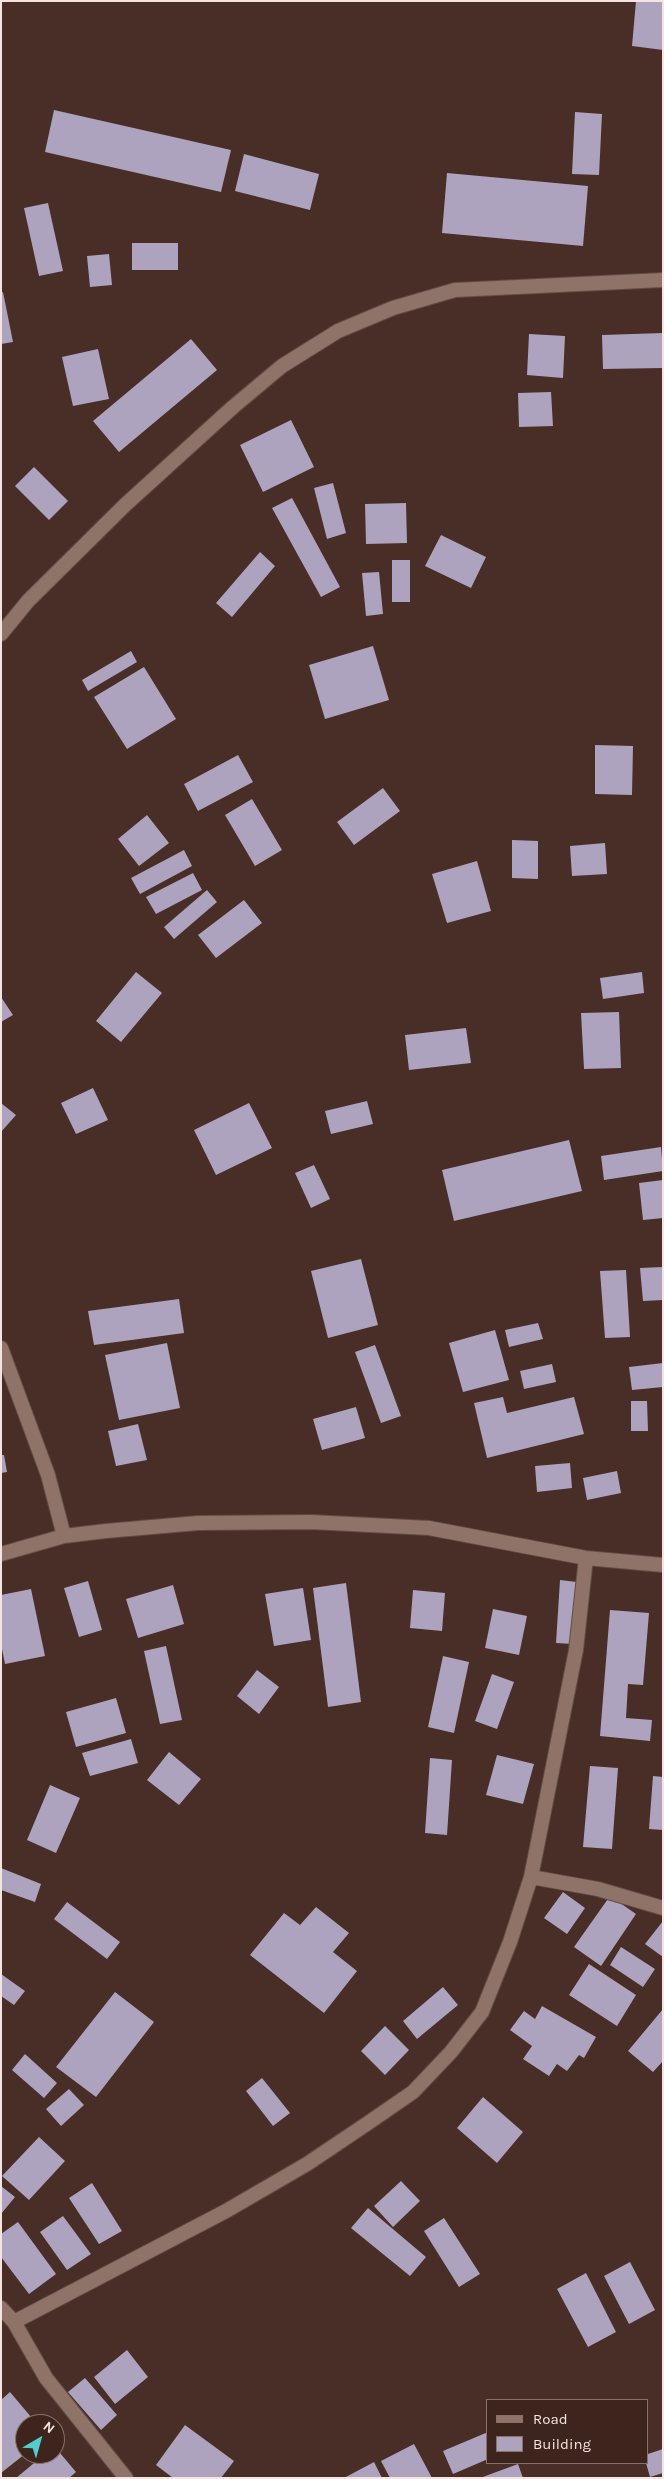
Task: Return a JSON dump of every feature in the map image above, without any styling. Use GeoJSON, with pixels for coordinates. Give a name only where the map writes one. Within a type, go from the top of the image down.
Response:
{"type":"FeatureCollection","features":[{"type":"Feature","properties":{"kind":"street"},"geometry":{"type":"LineString","coordinates":[[1,634],[28,601],[154,479],[282,366],[338,331],[393,308],[455,290],[663,280]]}},
{"type":"Feature","properties":{"kind":"street"},"geometry":{"type":"LineString","coordinates":[[1,1348],[48,1475],[64,1536]]}},
{"type":"Feature","properties":{"kind":"street"},"geometry":{"type":"LineString","coordinates":[[1,1554],[64,1536],[198,1523],[311,1522],[429,1528],[586,1558],[663,1566]]}},
{"type":"Feature","properties":{"kind":"street"},"geometry":{"type":"LineString","coordinates":[[14,2322],[226,2211],[307,2164],[413,2092],[451,2052],[482,2012],[510,1942],[531,1877],[576,1650],[586,1558]]}},
{"type":"Feature","properties":{"kind":"street"},"geometry":{"type":"LineString","coordinates":[[531,1877],[598,1890],[663,1908]]}},
{"type":"Feature","properties":{"kind":"street"},"geometry":{"type":"LineString","coordinates":[[1,2308],[14,2322],[46,2378],[126,2478]]}},
{"type":"Feature","properties":{"kind":"building"},"geometry":{"type":"Polygon","coordinates":[[[636,1],[663,1],[663,50],[632,46],[636,1]]]}},
{"type":"Feature","properties":{"kind":"building"},"geometry":{"type":"Polygon","coordinates":[[[54,110],[231,150],[221,192],[45,152],[54,110]]]}},
{"type":"Feature","properties":{"kind":"building"},"geometry":{"type":"Polygon","coordinates":[[[575,112],[602,114],[599,175],[572,174],[575,112]]]}},
{"type":"Feature","properties":{"kind":"building"},"geometry":{"type":"Polygon","coordinates":[[[244,154],[319,174],[310,210],[235,191],[244,154]]]}},
{"type":"Feature","properties":{"kind":"building"},"geometry":{"type":"Polygon","coordinates":[[[447,173],[588,186],[583,246],[442,233],[447,173]]]}},
{"type":"Feature","properties":{"kind":"building"},"geometry":{"type":"Polygon","coordinates":[[[48,203],[63,271],[39,276],[24,208],[48,203]]]}},
{"type":"Feature","properties":{"kind":"building"},"geometry":{"type":"Polygon","coordinates":[[[132,243],[178,243],[178,270],[132,270],[132,243]]]}},
{"type":"Feature","properties":{"kind":"building"},"geometry":{"type":"Polygon","coordinates":[[[109,254],[112,285],[90,287],[87,256],[109,254]]]}},
{"type":"Feature","properties":{"kind":"building"},"geometry":{"type":"Polygon","coordinates":[[[3,292],[13,342],[1,344],[1,293],[3,292]]]}},
{"type":"Feature","properties":{"kind":"building"},"geometry":{"type":"Polygon","coordinates":[[[663,333],[663,368],[603,369],[602,335],[663,333]]]}},
{"type":"Feature","properties":{"kind":"building"},"geometry":{"type":"Polygon","coordinates":[[[529,334],[565,336],[563,378],[527,375],[529,334]]]}},
{"type":"Feature","properties":{"kind":"building"},"geometry":{"type":"Polygon","coordinates":[[[191,339],[217,370],[119,452],[93,421],[191,339]]]}},
{"type":"Feature","properties":{"kind":"building"},"geometry":{"type":"Polygon","coordinates":[[[98,349],[109,399],[73,406],[62,357],[98,349]]]}},
{"type":"Feature","properties":{"kind":"building"},"geometry":{"type":"Polygon","coordinates":[[[551,392],[553,426],[519,427],[518,393],[551,392]]]}},
{"type":"Feature","properties":{"kind":"building"},"geometry":{"type":"Polygon","coordinates":[[[291,420],[314,467],[263,492],[240,445],[291,420]]]}},
{"type":"Feature","properties":{"kind":"building"},"geometry":{"type":"Polygon","coordinates":[[[34,467],[68,501],[49,520],[15,486],[34,467]]]}},
{"type":"Feature","properties":{"kind":"building"},"geometry":{"type":"Polygon","coordinates":[[[333,483],[346,533],[327,539],[314,488],[333,483]]]}},
{"type":"Feature","properties":{"kind":"building"},"geometry":{"type":"Polygon","coordinates":[[[292,498],[340,587],[321,597],[272,508],[292,498]]]}},
{"type":"Feature","properties":{"kind":"building"},"geometry":{"type":"Polygon","coordinates":[[[406,503],[407,543],[366,544],[365,504],[406,503]]]}},
{"type":"Feature","properties":{"kind":"building"},"geometry":{"type":"Polygon","coordinates":[[[441,535],[486,557],[471,588],[425,566],[441,535]]]}},
{"type":"Feature","properties":{"kind":"building"},"geometry":{"type":"Polygon","coordinates":[[[260,552],[275,566],[232,617],[216,603],[260,552]]]}},
{"type":"Feature","properties":{"kind":"building"},"geometry":{"type":"Polygon","coordinates":[[[392,560],[410,560],[410,602],[392,602],[392,560]]]}},
{"type":"Feature","properties":{"kind":"building"},"geometry":{"type":"Polygon","coordinates":[[[379,572],[383,614],[366,616],[362,573],[379,572]]]}},
{"type":"Feature","properties":{"kind":"building"},"geometry":{"type":"Polygon","coordinates":[[[373,646],[389,700],[325,719],[309,665],[373,646]]]}},
{"type":"Feature","properties":{"kind":"building"},"geometry":{"type":"Polygon","coordinates":[[[131,651],[137,662],[88,691],[82,680],[131,651]]]}},
{"type":"Feature","properties":{"kind":"building"},"geometry":{"type":"Polygon","coordinates":[[[144,667],[176,719],[127,749],[94,697],[144,667]]]}},
{"type":"Feature","properties":{"kind":"building"},"geometry":{"type":"Polygon","coordinates":[[[595,745],[633,746],[632,795],[595,794],[595,745]]]}},
{"type":"Feature","properties":{"kind":"building"},"geometry":{"type":"Polygon","coordinates":[[[238,755],[253,782],[198,811],[184,784],[238,755]]]}},
{"type":"Feature","properties":{"kind":"building"},"geometry":{"type":"Polygon","coordinates":[[[383,788],[400,811],[354,845],[337,822],[383,788]]]}},
{"type":"Feature","properties":{"kind":"building"},"geometry":{"type":"Polygon","coordinates":[[[252,799],[282,850],[255,866],[225,815],[252,799]]]}},
{"type":"Feature","properties":{"kind":"building"},"geometry":{"type":"Polygon","coordinates":[[[147,815],[169,843],[139,866],[118,839],[147,815]]]}},
{"type":"Feature","properties":{"kind":"building"},"geometry":{"type":"Polygon","coordinates":[[[512,840],[538,841],[538,879],[512,878],[512,840]]]}},
{"type":"Feature","properties":{"kind":"building"},"geometry":{"type":"Polygon","coordinates":[[[605,843],[607,874],[572,876],[570,846],[605,843]]]}},
{"type":"Feature","properties":{"kind":"building"},"geometry":{"type":"Polygon","coordinates":[[[184,850],[192,866],[140,894],[131,878],[184,850]]]}},
{"type":"Feature","properties":{"kind":"building"},"geometry":{"type":"Polygon","coordinates":[[[477,861],[491,911],[447,923],[432,874],[477,861]]]}},
{"type":"Feature","properties":{"kind":"building"},"geometry":{"type":"Polygon","coordinates":[[[193,873],[202,890],[156,914],[146,897],[193,873]]]}},
{"type":"Feature","properties":{"kind":"building"},"geometry":{"type":"Polygon","coordinates":[[[207,890],[217,902],[174,939],[164,927],[207,890]]]}},
{"type":"Feature","properties":{"kind":"building"},"geometry":{"type":"Polygon","coordinates":[[[244,900],[262,923],[216,958],[198,935],[244,900]]]}},
{"type":"Feature","properties":{"kind":"building"},"geometry":{"type":"Polygon","coordinates":[[[136,972],[162,993],[121,1042],[96,1021],[136,972]]]}},
{"type":"Feature","properties":{"kind":"building"},"geometry":{"type":"Polygon","coordinates":[[[642,972],[644,993],[603,999],[600,978],[642,972]]]}},
{"type":"Feature","properties":{"kind":"building"},"geometry":{"type":"Polygon","coordinates":[[[1,997],[13,1015],[1,1022],[1,997]]]}},
{"type":"Feature","properties":{"kind":"building"},"geometry":{"type":"Polygon","coordinates":[[[619,1012],[621,1068],[584,1069],[581,1013],[619,1012]]]}},
{"type":"Feature","properties":{"kind":"building"},"geometry":{"type":"Polygon","coordinates":[[[466,1028],[471,1063],[409,1070],[405,1035],[466,1028]]]}},
{"type":"Feature","properties":{"kind":"building"},"geometry":{"type":"Polygon","coordinates":[[[93,1088],[108,1120],[76,1134],[61,1103],[93,1088]]]}},
{"type":"Feature","properties":{"kind":"building"},"geometry":{"type":"Polygon","coordinates":[[[367,1101],[373,1124],[331,1134],[325,1111],[367,1101]]]}},
{"type":"Feature","properties":{"kind":"building"},"geometry":{"type":"Polygon","coordinates":[[[1,1103],[16,1115],[1,1132],[1,1103]]]}},
{"type":"Feature","properties":{"kind":"building"},"geometry":{"type":"Polygon","coordinates":[[[249,1103],[272,1148],[216,1175],[194,1130],[249,1103]]]}},
{"type":"Feature","properties":{"kind":"building"},"geometry":{"type":"Polygon","coordinates":[[[569,1140],[582,1191],[454,1221],[442,1170],[569,1140]]]}},
{"type":"Feature","properties":{"kind":"building"},"geometry":{"type":"Polygon","coordinates":[[[661,1147],[663,1171],[604,1180],[601,1156],[661,1147]]]}},
{"type":"Feature","properties":{"kind":"building"},"geometry":{"type":"Polygon","coordinates":[[[314,1165],[330,1199],[311,1208],[295,1173],[314,1165]]]}},
{"type":"Feature","properties":{"kind":"building"},"geometry":{"type":"Polygon","coordinates":[[[663,1180],[663,1218],[643,1220],[639,1183],[663,1180]]]}},
{"type":"Feature","properties":{"kind":"building"},"geometry":{"type":"Polygon","coordinates":[[[361,1259],[378,1325],[328,1338],[311,1271],[361,1259]]]}},
{"type":"Feature","properties":{"kind":"building"},"geometry":{"type":"Polygon","coordinates":[[[663,1267],[663,1300],[643,1301],[640,1268],[663,1267]]]}},
{"type":"Feature","properties":{"kind":"building"},"geometry":{"type":"Polygon","coordinates":[[[626,1270],[630,1337],[605,1338],[600,1271],[626,1270]]]}},
{"type":"Feature","properties":{"kind":"building"},"geometry":{"type":"Polygon","coordinates":[[[179,1299],[184,1333],[94,1345],[88,1311],[179,1299]]]}},
{"type":"Feature","properties":{"kind":"building"},"geometry":{"type":"Polygon","coordinates":[[[538,1323],[543,1339],[509,1347],[505,1330],[538,1323]]]}},
{"type":"Feature","properties":{"kind":"building"},"geometry":{"type":"Polygon","coordinates":[[[495,1330],[509,1380],[463,1392],[449,1343],[495,1330]]]}},
{"type":"Feature","properties":{"kind":"building"},"geometry":{"type":"Polygon","coordinates":[[[167,1343],[180,1408],[119,1420],[105,1355],[167,1343]]]}},
{"type":"Feature","properties":{"kind":"building"},"geometry":{"type":"Polygon","coordinates":[[[375,1345],[401,1416],[381,1423],[355,1352],[375,1345]]]}},
{"type":"Feature","properties":{"kind":"building"},"geometry":{"type":"Polygon","coordinates":[[[663,1363],[663,1387],[632,1390],[629,1367],[663,1363]]]}},
{"type":"Feature","properties":{"kind":"building"},"geometry":{"type":"Polygon","coordinates":[[[552,1364],[556,1382],[524,1389],[520,1371],[552,1364]]]}},
{"type":"Feature","properties":{"kind":"building"},"geometry":{"type":"Polygon","coordinates":[[[503,1397],[507,1413],[574,1397],[584,1434],[487,1458],[474,1403],[503,1397]]]}},
{"type":"Feature","properties":{"kind":"building"},"geometry":{"type":"Polygon","coordinates":[[[631,1401],[647,1401],[648,1431],[631,1431],[631,1401]]]}},
{"type":"Feature","properties":{"kind":"building"},"geometry":{"type":"Polygon","coordinates":[[[356,1407],[365,1438],[322,1450],[313,1419],[356,1407]]]}},
{"type":"Feature","properties":{"kind":"building"},"geometry":{"type":"Polygon","coordinates":[[[138,1424],[147,1460],[116,1466],[108,1431],[138,1424]]]}},
{"type":"Feature","properties":{"kind":"building"},"geometry":{"type":"Polygon","coordinates":[[[1,1455],[4,1455],[7,1472],[1,1473],[1,1455]]]}},
{"type":"Feature","properties":{"kind":"building"},"geometry":{"type":"Polygon","coordinates":[[[570,1463],[572,1488],[537,1492],[535,1466],[570,1463]]]}},
{"type":"Feature","properties":{"kind":"building"},"geometry":{"type":"Polygon","coordinates":[[[617,1471],[621,1493],[587,1500],[583,1478],[617,1471]]]}},
{"type":"Feature","properties":{"kind":"building"},"geometry":{"type":"Polygon","coordinates":[[[560,1580],[577,1582],[573,1644],[556,1643],[560,1580]]]}},
{"type":"Feature","properties":{"kind":"building"},"geometry":{"type":"Polygon","coordinates":[[[88,1581],[102,1630],[79,1637],[64,1588],[88,1581]]]}},
{"type":"Feature","properties":{"kind":"building"},"geometry":{"type":"Polygon","coordinates":[[[346,1583],[361,1702],[328,1707],[313,1588],[346,1583]]]}},
{"type":"Feature","properties":{"kind":"building"},"geometry":{"type":"Polygon","coordinates":[[[173,1585],[184,1624],[138,1638],[126,1599],[173,1585]]]}},
{"type":"Feature","properties":{"kind":"building"},"geometry":{"type":"Polygon","coordinates":[[[303,1588],[311,1640],[274,1646],[265,1594],[303,1588]]]}},
{"type":"Feature","properties":{"kind":"building"},"geometry":{"type":"Polygon","coordinates":[[[31,1589],[45,1656],[5,1664],[1,1644],[1,1595],[31,1589]]]}},
{"type":"Feature","properties":{"kind":"building"},"geometry":{"type":"Polygon","coordinates":[[[413,1590],[445,1593],[442,1631],[410,1628],[413,1590]]]}},
{"type":"Feature","properties":{"kind":"building"},"geometry":{"type":"Polygon","coordinates":[[[493,1609],[527,1616],[519,1655],[485,1648],[493,1609]]]}},
{"type":"Feature","properties":{"kind":"building"},"geometry":{"type":"Polygon","coordinates":[[[610,1610],[649,1613],[643,1685],[628,1684],[626,1718],[652,1720],[650,1741],[600,1736],[610,1610]]]}},
{"type":"Feature","properties":{"kind":"building"},"geometry":{"type":"Polygon","coordinates":[[[166,1646],[182,1720],[160,1724],[144,1651],[166,1646]]]}},
{"type":"Feature","properties":{"kind":"building"},"geometry":{"type":"Polygon","coordinates":[[[443,1656],[469,1662],[454,1733],[428,1727],[443,1656]]]}},
{"type":"Feature","properties":{"kind":"building"},"geometry":{"type":"Polygon","coordinates":[[[257,1670],[279,1687],[259,1714],[237,1696],[257,1670]]]}},
{"type":"Feature","properties":{"kind":"building"},"geometry":{"type":"Polygon","coordinates":[[[492,1674],[514,1682],[497,1729],[475,1721],[492,1674]]]}},
{"type":"Feature","properties":{"kind":"building"},"geometry":{"type":"Polygon","coordinates":[[[116,1698],[126,1733],[76,1747],[66,1712],[116,1698]]]}},
{"type":"Feature","properties":{"kind":"building"},"geometry":{"type":"Polygon","coordinates":[[[131,1739],[138,1763],[90,1776],[82,1753],[131,1739]]]}},
{"type":"Feature","properties":{"kind":"building"},"geometry":{"type":"Polygon","coordinates":[[[169,1752],[201,1779],[179,1805],[147,1780],[169,1752]]]}},
{"type":"Feature","properties":{"kind":"building"},"geometry":{"type":"Polygon","coordinates":[[[497,1755],[534,1764],[523,1804],[486,1795],[497,1755]]]}},
{"type":"Feature","properties":{"kind":"building"},"geometry":{"type":"Polygon","coordinates":[[[430,1758],[452,1760],[447,1835],[425,1833],[430,1758]]]}},
{"type":"Feature","properties":{"kind":"building"},"geometry":{"type":"Polygon","coordinates":[[[590,1766],[618,1768],[612,1849],[583,1847],[590,1766]]]}},
{"type":"Feature","properties":{"kind":"building"},"geometry":{"type":"Polygon","coordinates":[[[653,1776],[663,1777],[663,1830],[649,1829],[653,1776]]]}},
{"type":"Feature","properties":{"kind":"building"},"geometry":{"type":"Polygon","coordinates":[[[50,1785],[80,1798],[56,1853],[27,1840],[50,1785]]]}},
{"type":"Feature","properties":{"kind":"building"},"geometry":{"type":"Polygon","coordinates":[[[1,1868],[41,1884],[35,1902],[1,1890],[1,1868]]]}},
{"type":"Feature","properties":{"kind":"building"},"geometry":{"type":"Polygon","coordinates":[[[563,1892],[585,1908],[567,1934],[544,1918],[563,1892]]]}},
{"type":"Feature","properties":{"kind":"building"},"geometry":{"type":"Polygon","coordinates":[[[610,1896],[636,1914],[601,1966],[574,1947],[610,1896]]]}},
{"type":"Feature","properties":{"kind":"building"},"geometry":{"type":"Polygon","coordinates":[[[67,1902],[120,1942],[107,1959],[54,1919],[67,1902]]]}},
{"type":"Feature","properties":{"kind":"building"},"geometry":{"type":"Polygon","coordinates":[[[316,1907],[349,1933],[333,1952],[357,1971],[324,2013],[250,1955],[284,1913],[300,1925],[316,1907]]]}},
{"type":"Feature","properties":{"kind":"building"},"geometry":{"type":"Polygon","coordinates":[[[663,1921],[663,1957],[645,1944],[663,1921]]]}},
{"type":"Feature","properties":{"kind":"building"},"geometry":{"type":"Polygon","coordinates":[[[621,1947],[655,1969],[643,1987],[610,1965],[621,1947]]]}},
{"type":"Feature","properties":{"kind":"building"},"geometry":{"type":"Polygon","coordinates":[[[589,1964],[636,1995],[617,2026],[569,1995],[589,1964]]]}},
{"type":"Feature","properties":{"kind":"building"},"geometry":{"type":"Polygon","coordinates":[[[1,1974],[25,1991],[14,2005],[1,1996],[1,1974]]]}},
{"type":"Feature","properties":{"kind":"building"},"geometry":{"type":"Polygon","coordinates":[[[443,1987],[458,2005],[417,2039],[403,2021],[443,1987]]]}},
{"type":"Feature","properties":{"kind":"building"},"geometry":{"type":"Polygon","coordinates":[[[115,1992],[154,2022],[96,2097],[56,2067],[115,1992]]]}},
{"type":"Feature","properties":{"kind":"building"},"geometry":{"type":"Polygon","coordinates":[[[542,2006],[596,2037],[584,2058],[579,2055],[567,2071],[557,2064],[549,2076],[523,2059],[532,2046],[510,2030],[524,2011],[535,2019],[542,2006]]]}},
{"type":"Feature","properties":{"kind":"building"},"geometry":{"type":"Polygon","coordinates":[[[663,2009],[663,2061],[653,2072],[628,2051],[663,2009]]]}},
{"type":"Feature","properties":{"kind":"building"},"geometry":{"type":"Polygon","coordinates":[[[385,2026],[409,2050],[385,2075],[361,2051],[385,2026]]]}},
{"type":"Feature","properties":{"kind":"building"},"geometry":{"type":"Polygon","coordinates":[[[25,2054],[57,2083],[44,2098],[12,2070],[25,2054]]]}},
{"type":"Feature","properties":{"kind":"building"},"geometry":{"type":"Polygon","coordinates":[[[262,2078],[290,2113],[273,2126],[246,2091],[262,2078]]]}},
{"type":"Feature","properties":{"kind":"building"},"geometry":{"type":"Polygon","coordinates":[[[69,2089],[84,2105],[61,2126],[46,2109],[69,2089]]]}},
{"type":"Feature","properties":{"kind":"building"},"geometry":{"type":"Polygon","coordinates":[[[483,2097],[523,2132],[497,2163],[457,2128],[483,2097]]]}},
{"type":"Feature","properties":{"kind":"building"},"geometry":{"type":"Polygon","coordinates":[[[39,2137],[65,2161],[29,2200],[2,2176],[39,2137]]]}},
{"type":"Feature","properties":{"kind":"building"},"geometry":{"type":"Polygon","coordinates":[[[401,2181],[420,2201],[393,2227],[374,2206],[401,2181]]]}},
{"type":"Feature","properties":{"kind":"building"},"geometry":{"type":"Polygon","coordinates":[[[92,2183],[122,2231],[99,2244],[69,2198],[92,2183]]]}},
{"type":"Feature","properties":{"kind":"building"},"geometry":{"type":"Polygon","coordinates":[[[1,2186],[15,2197],[1,2214],[1,2186]]]}},
{"type":"Feature","properties":{"kind":"building"},"geometry":{"type":"Polygon","coordinates":[[[368,2208],[426,2257],[410,2276],[351,2228],[368,2208]]]}},
{"type":"Feature","properties":{"kind":"building"},"geometry":{"type":"Polygon","coordinates":[[[63,2216],[91,2254],[67,2270],[40,2232],[63,2216]]]}},
{"type":"Feature","properties":{"kind":"building"},"geometry":{"type":"Polygon","coordinates":[[[444,2218],[480,2274],[459,2287],[424,2231],[444,2218]]]}},
{"type":"Feature","properties":{"kind":"building"},"geometry":{"type":"Polygon","coordinates":[[[18,2222],[56,2274],[29,2294],[1,2257],[1,2234],[18,2222]]]}},
{"type":"Feature","properties":{"kind":"building"},"geometry":{"type":"Polygon","coordinates":[[[630,2262],[655,2310],[629,2324],[604,2276],[630,2262]]]}},
{"type":"Feature","properties":{"kind":"building"},"geometry":{"type":"Polygon","coordinates":[[[586,2273],[616,2332],[588,2347],[557,2289],[586,2273]]]}},
{"type":"Feature","properties":{"kind":"building"},"geometry":{"type":"Polygon","coordinates":[[[127,2350],[148,2377],[115,2404],[94,2377],[127,2350]]]}},
{"type":"Feature","properties":{"kind":"building"},"geometry":{"type":"Polygon","coordinates":[[[85,2378],[117,2415],[101,2430],[68,2392],[85,2378]]]}},
{"type":"Feature","properties":{"kind":"building"},"geometry":{"type":"Polygon","coordinates":[[[10,2392],[29,2414],[15,2414],[15,2462],[1,2473],[1,2400],[10,2392]]]}},
{"type":"Feature","properties":{"kind":"building"},"geometry":{"type":"Polygon","coordinates":[[[185,2425],[234,2461],[221,2478],[173,2478],[156,2465],[185,2425]]]}},
{"type":"Feature","properties":{"kind":"building"},"geometry":{"type":"Polygon","coordinates":[[[487,2432],[487,2459],[453,2474],[443,2451],[487,2432]]]}},
{"type":"Feature","properties":{"kind":"building"},"geometry":{"type":"Polygon","coordinates":[[[414,2444],[432,2478],[390,2478],[381,2461],[414,2444]]]}},
{"type":"Feature","properties":{"kind":"building"},"geometry":{"type":"Polygon","coordinates":[[[663,2449],[663,2473],[650,2477],[646,2464],[649,2464],[649,2454],[663,2449]]]}},
{"type":"Feature","properties":{"kind":"building"},"geometry":{"type":"Polygon","coordinates":[[[65,2459],[76,2472],[69,2478],[16,2478],[33,2464],[65,2464],[65,2459]]]}},
{"type":"Feature","properties":{"kind":"building"},"geometry":{"type":"Polygon","coordinates":[[[374,2462],[382,2478],[344,2478],[374,2462]]]}},
{"type":"Feature","properties":{"kind":"building"},"geometry":{"type":"Polygon","coordinates":[[[518,2464],[523,2478],[480,2478],[518,2464]]]}}]}
